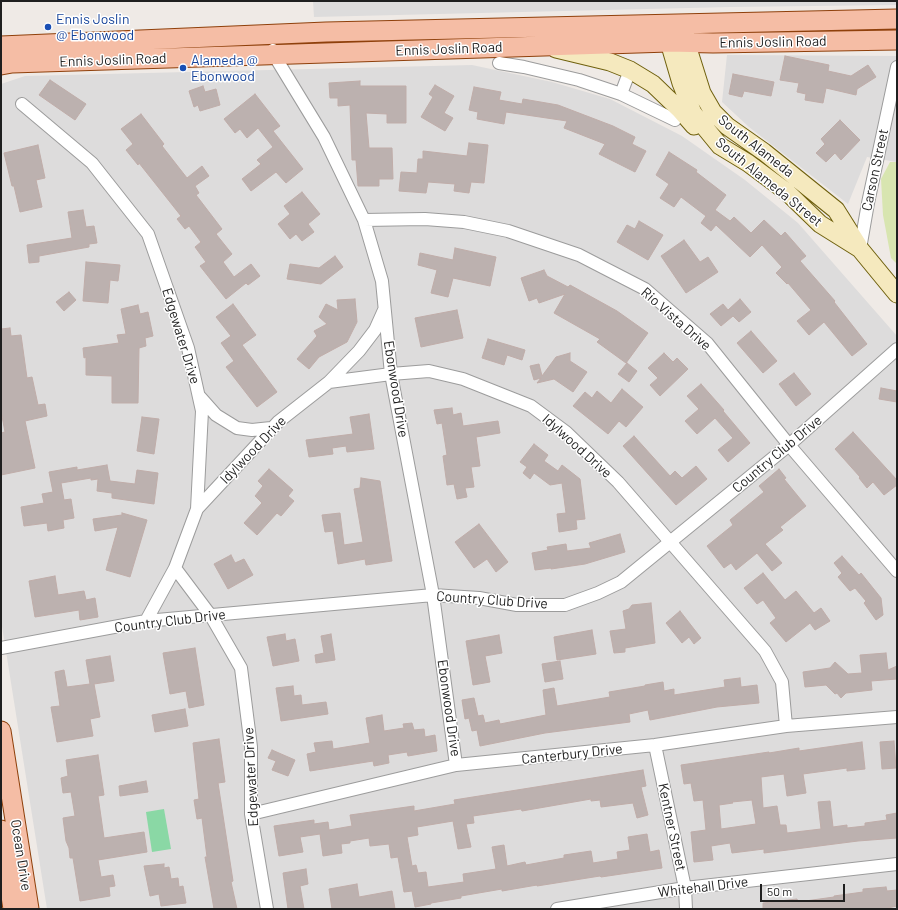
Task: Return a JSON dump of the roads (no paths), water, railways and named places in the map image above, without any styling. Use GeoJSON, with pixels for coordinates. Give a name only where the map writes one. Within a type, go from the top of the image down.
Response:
{"type":"FeatureCollection","features":[{"type":"Feature","properties":{"kind":"main road","name":"Ennis Joslin Road"},"geometry":{"type":"LineString","coordinates":[[5,65],[274,54],[544,46],[676,33],[897,19]]}},
{"type":"Feature","properties":{"kind":"main road","name":"Ennis Joslin Road"},"geometry":{"type":"LineString","coordinates":[[1,46],[272,35],[676,33],[897,40]]}},
{"type":"Feature","properties":{"kind":"main road","name":"South Alameda Street"},"geometry":{"type":"LineString","coordinates":[[676,33],[681,83],[693,113],[720,146],[748,163],[787,192],[820,224],[860,249],[897,294]]}},
{"type":"Feature","properties":{"kind":"main road","name":"South Alameda"},"geometry":{"type":"LineString","coordinates":[[676,33],[702,93],[714,112],[727,126],[770,156],[836,210],[860,249]]}},
{"type":"Feature","properties":{"kind":"main road"},"geometry":{"type":"LineString","coordinates":[[544,46],[610,62],[630,70],[653,84],[680,110],[700,133],[720,146]]}},
{"type":"Feature","properties":{"kind":"main road","name":"Ocean Drive"},"geometry":{"type":"LineString","coordinates":[[1,731],[13,909]]}},
{"type":"Feature","properties":{"kind":"main road","name":"Ocean Drive"},"geometry":{"type":"LineString","coordinates":[[7,837],[30,909]]}},
{"type":"Feature","properties":{"kind":"street","name":"Ebonwood Drive"},"geometry":{"type":"LineString","coordinates":[[272,35],[274,54],[324,137],[364,220],[382,281],[391,374],[433,595],[456,765]]}},
{"type":"Feature","properties":{"kind":"street"},"geometry":{"type":"LineString","coordinates":[[499,63],[524,66],[572,78],[621,94],[675,120]]}},
{"type":"Feature","properties":{"kind":"street","name":"Carson Street"},"geometry":{"type":"LineString","coordinates":[[860,249],[868,203],[897,68]]}},
{"type":"Feature","properties":{"kind":"street"},"geometry":{"type":"LineString","coordinates":[[621,94],[630,70]]}},
{"type":"Feature","properties":{"kind":"street","name":"Edgewater Drive"},"geometry":{"type":"LineString","coordinates":[[22,104],[92,163],[148,234],[188,348],[202,411],[197,509],[175,568],[211,616],[240,668],[252,747],[251,814],[266,909]]}},
{"type":"Feature","properties":{"kind":"street","name":"Rio Vista Drive"},"geometry":{"type":"LineString","coordinates":[[364,220],[425,219],[464,222],[508,230],[579,255],[645,289],[707,343],[789,445],[897,571]]}},
{"type":"Feature","properties":{"kind":"street"},"geometry":{"type":"LineString","coordinates":[[329,382],[359,351],[375,330],[385,309]]}},
{"type":"Feature","properties":{"kind":"street","name":"Country Club Drive"},"geometry":{"type":"LineString","coordinates":[[1,648],[146,621],[433,595],[479,598],[517,605],[565,605],[598,593],[621,582],[789,445],[897,349]]}},
{"type":"Feature","properties":{"kind":"street","name":"Idylwood Drive"},"geometry":{"type":"LineString","coordinates":[[197,509],[271,428],[329,382],[429,371],[463,379],[531,406],[566,432],[618,482],[765,652],[782,682],[786,726]]}},
{"type":"Feature","properties":{"kind":"street"},"geometry":{"type":"LineString","coordinates":[[199,396],[216,415],[237,428],[252,430],[271,428]]}},
{"type":"Feature","properties":{"kind":"street"},"geometry":{"type":"LineString","coordinates":[[146,621],[175,568]]}},
{"type":"Feature","properties":{"kind":"street","name":"Canterbury Drive"},"geometry":{"type":"LineString","coordinates":[[251,814],[456,765],[656,745],[786,726],[897,716]]}},
{"type":"Feature","properties":{"kind":"street","name":"Kentner Street"},"geometry":{"type":"LineString","coordinates":[[656,745],[685,888],[686,909]]}},
{"type":"Feature","properties":{"kind":"street","name":"Whitehall Drive"},"geometry":{"type":"LineString","coordinates":[[557,909],[685,888],[897,864]]}},
{"type":"Feature","properties":{"kind":"place","name":"Ennis Joslin @ Ebonwood"},"geometry":{"type":"Point","coordinates":[48,27]}},
{"type":"Feature","properties":{"kind":"place","name":"Alameda @ Ebonwood"},"geometry":{"type":"Point","coordinates":[183,68]}}]}
